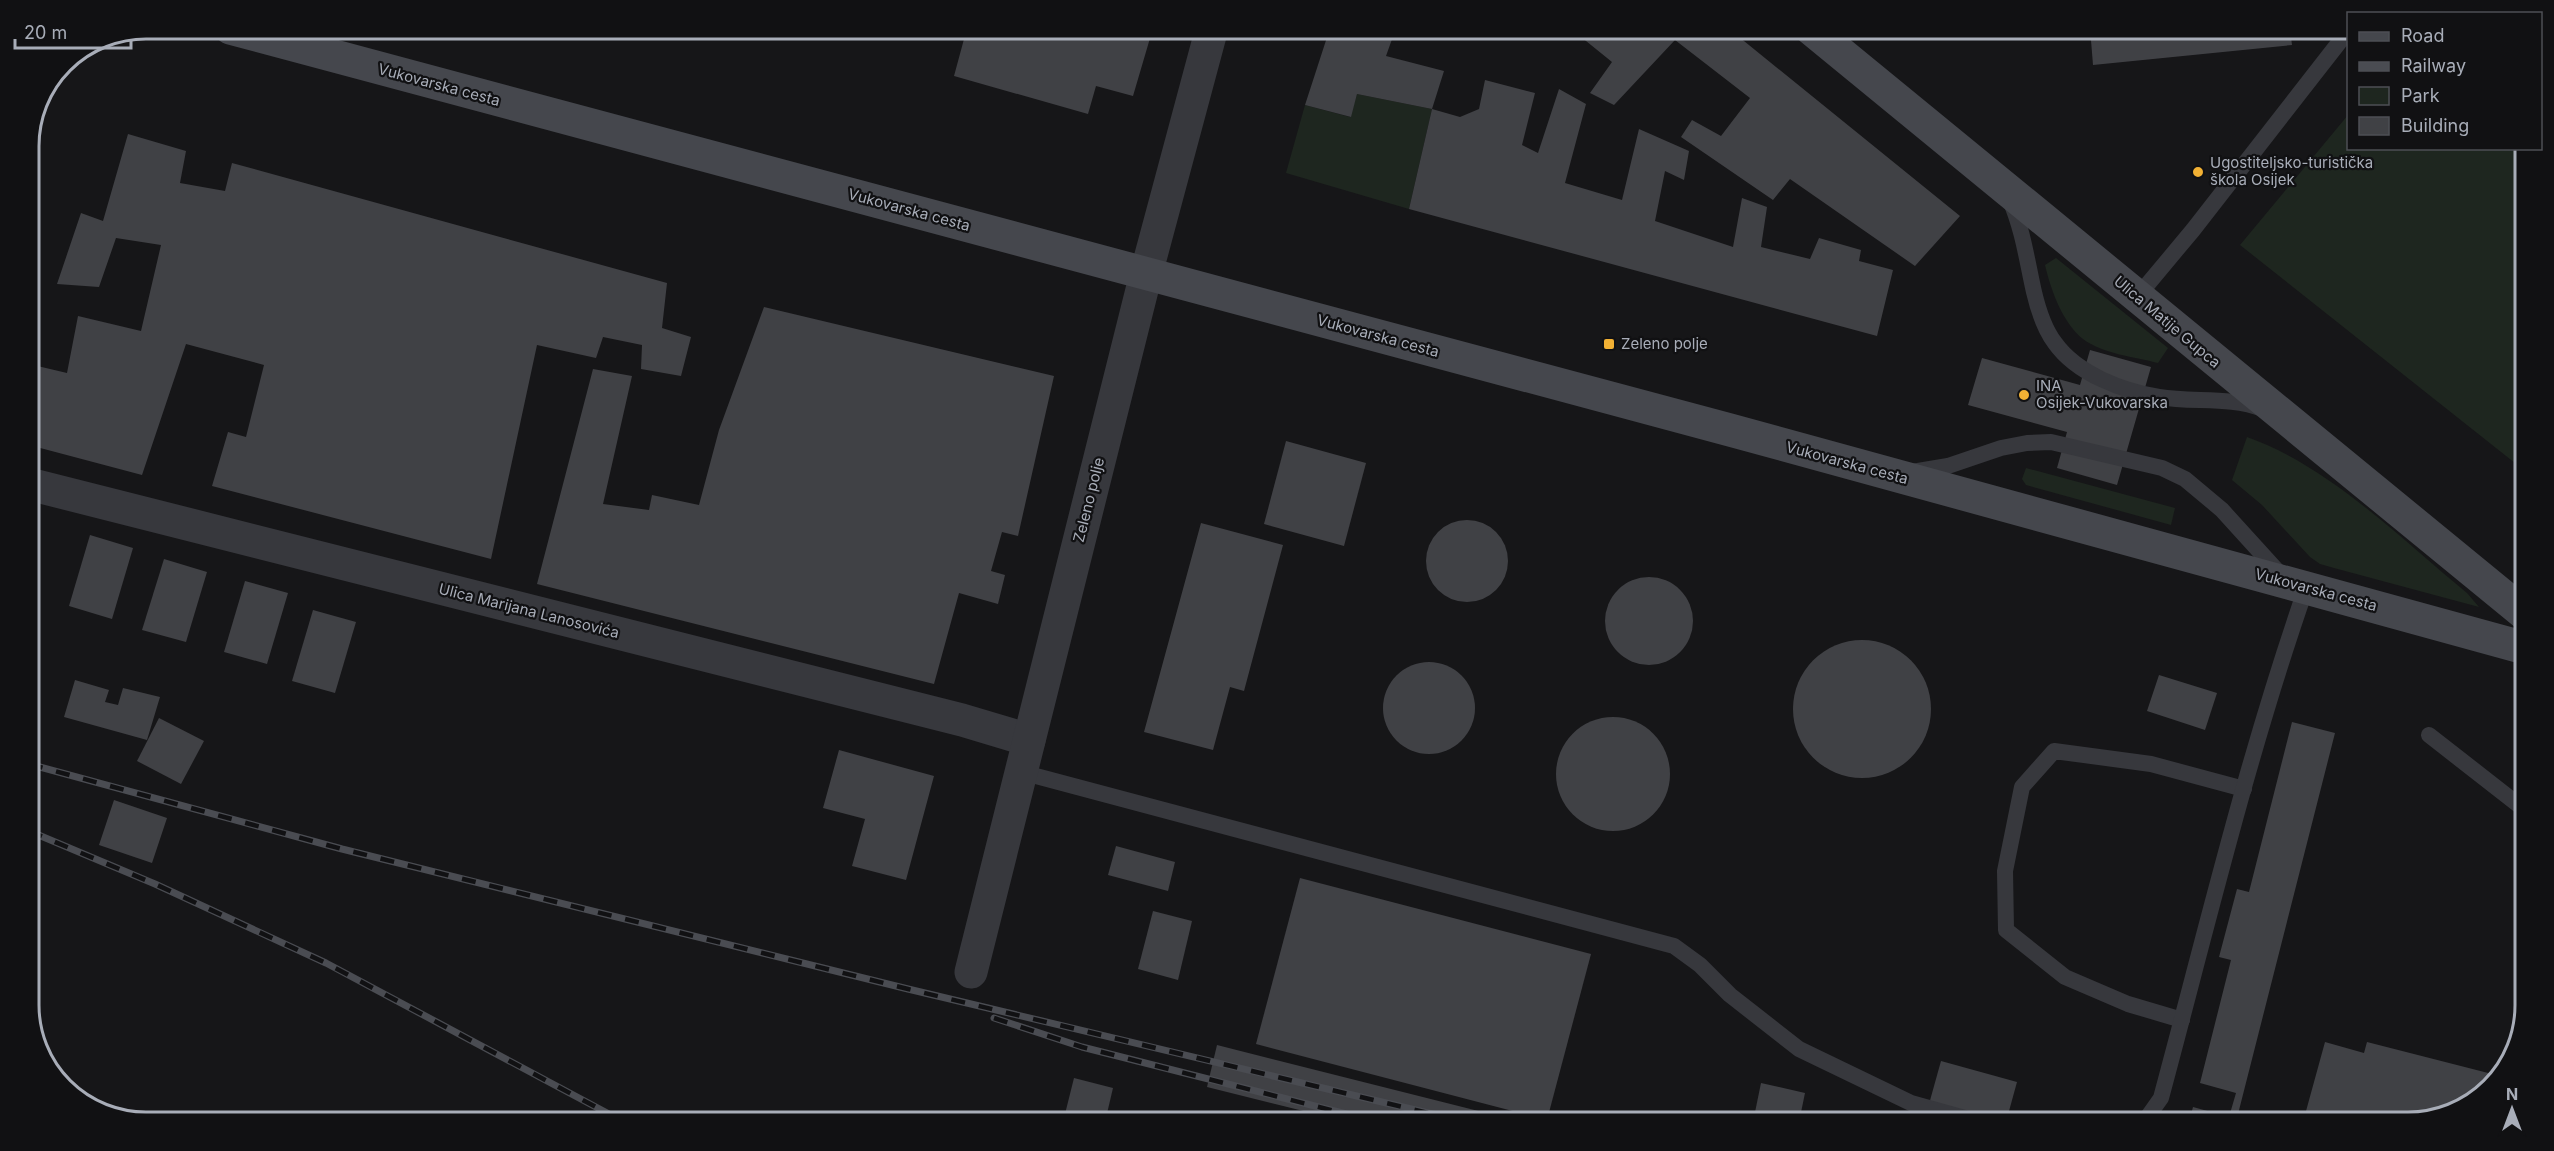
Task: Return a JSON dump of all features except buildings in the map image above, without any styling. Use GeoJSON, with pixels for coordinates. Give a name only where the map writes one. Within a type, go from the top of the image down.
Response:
{"type":"FeatureCollection","features":[{"type":"Feature","properties":{"kind":"main road","name":"Vukovarska cesta"},"geometry":{"type":"LineString","coordinates":[[271,39],[2515,645]]}},
{"type":"Feature","properties":{"kind":"main road","name":"Ulica Matije Gupca"},"geometry":{"type":"LineString","coordinates":[[1823,39],[2515,606]]}},
{"type":"Feature","properties":{"kind":"street","name":"Zeleno polje"},"geometry":{"type":"LineString","coordinates":[[971,972],[1146,274],[1209,39]]}},
{"type":"Feature","properties":{"kind":"street","name":"Ulica Marijana Lanosovića"},"geometry":{"type":"LineString","coordinates":[[39,487],[962,720],[1029,740]]}},
{"type":"Feature","properties":{"kind":"lane"},"geometry":{"type":"LineString","coordinates":[[2137,297],[2193,231],[2343,39]]}},
{"type":"Feature","properties":{"kind":"lane"},"geometry":{"type":"LineString","coordinates":[[2004,188],[2019,220],[2035,294],[2044,320],[2055,343],[2074,363],[2104,380],[2157,397],[2234,401],[2282,417]]}},
{"type":"Feature","properties":{"kind":"lane"},"geometry":{"type":"LineString","coordinates":[[1893,476],[1948,466],[2001,448],[2027,443],[2051,442],[2162,468],[2185,479],[2222,510],[2297,585],[2286,647],[2244,789],[2161,1098],[2151,1112]]}},
{"type":"Feature","properties":{"kind":"lane"},"geometry":{"type":"LineString","coordinates":[[2429,735],[2515,802]]}},
{"type":"Feature","properties":{"kind":"lane"},"geometry":{"type":"LineString","coordinates":[[2182,1020],[2128,1004],[2065,977],[2006,930],[2005,871],[2022,787],[2054,752],[2151,764],[2244,789]]}},
{"type":"Feature","properties":{"kind":"lane"},"geometry":{"type":"LineString","coordinates":[[1021,772],[1674,945],[1730,995],[1800,1049],[1911,1103],[1943,1112]]}},
{"type":"Feature","properties":{"kind":"green space"},"geometry":{"type":"Polygon","coordinates":[[[1357,94],[1432,109],[1409,209],[1286,173],[1305,105],[1350,117],[1357,94]]]}},
{"type":"Feature","properties":{"kind":"green space"},"geometry":{"type":"Polygon","coordinates":[[[2347,116],[2347,150],[2515,150],[2515,463],[2240,245],[2347,116]]]}},
{"type":"Feature","properties":{"kind":"green space"},"geometry":{"type":"Polygon","coordinates":[[[2056,258],[2168,348],[2158,363],[2100,348],[2083,339],[2076,332],[2063,315],[2047,275],[2045,265],[2056,258]]]}},
{"type":"Feature","properties":{"kind":"green space"},"geometry":{"type":"Polygon","coordinates":[[[2247,437],[2307,466],[2363,505],[2467,593],[2479,607],[2320,564],[2310,557],[2262,505],[2232,480],[2247,437]]]}},
{"type":"Feature","properties":{"kind":"green space"},"geometry":{"type":"Polygon","coordinates":[[[2026,468],[2175,508],[2171,525],[2026,485],[2022,479],[2026,468]]]}},
{"type":"Feature","properties":{"kind":"railway"},"geometry":{"type":"LineString","coordinates":[[39,767],[342,849],[908,989],[1424,1112]]}},
{"type":"Feature","properties":{"kind":"railway"},"geometry":{"type":"LineString","coordinates":[[39,835],[155,884],[326,963],[605,1112]]}},
{"type":"Feature","properties":{"kind":"railway"},"geometry":{"type":"LineString","coordinates":[[994,1018],[1082,1047],[1339,1112]]}},
{"type":"Feature","properties":{"kind":"place","name":"Ugostiteljsko-turistička škola Osijek"},"geometry":{"type":"Point","coordinates":[2198,172]}},
{"type":"Feature","properties":{"kind":"place","name":"Zeleno polje"},"geometry":{"type":"Point","coordinates":[1609,344]}},
{"type":"Feature","properties":{"kind":"place","name":"INA Osijek-Vukovarska"},"geometry":{"type":"Point","coordinates":[2024,395]}}]}
